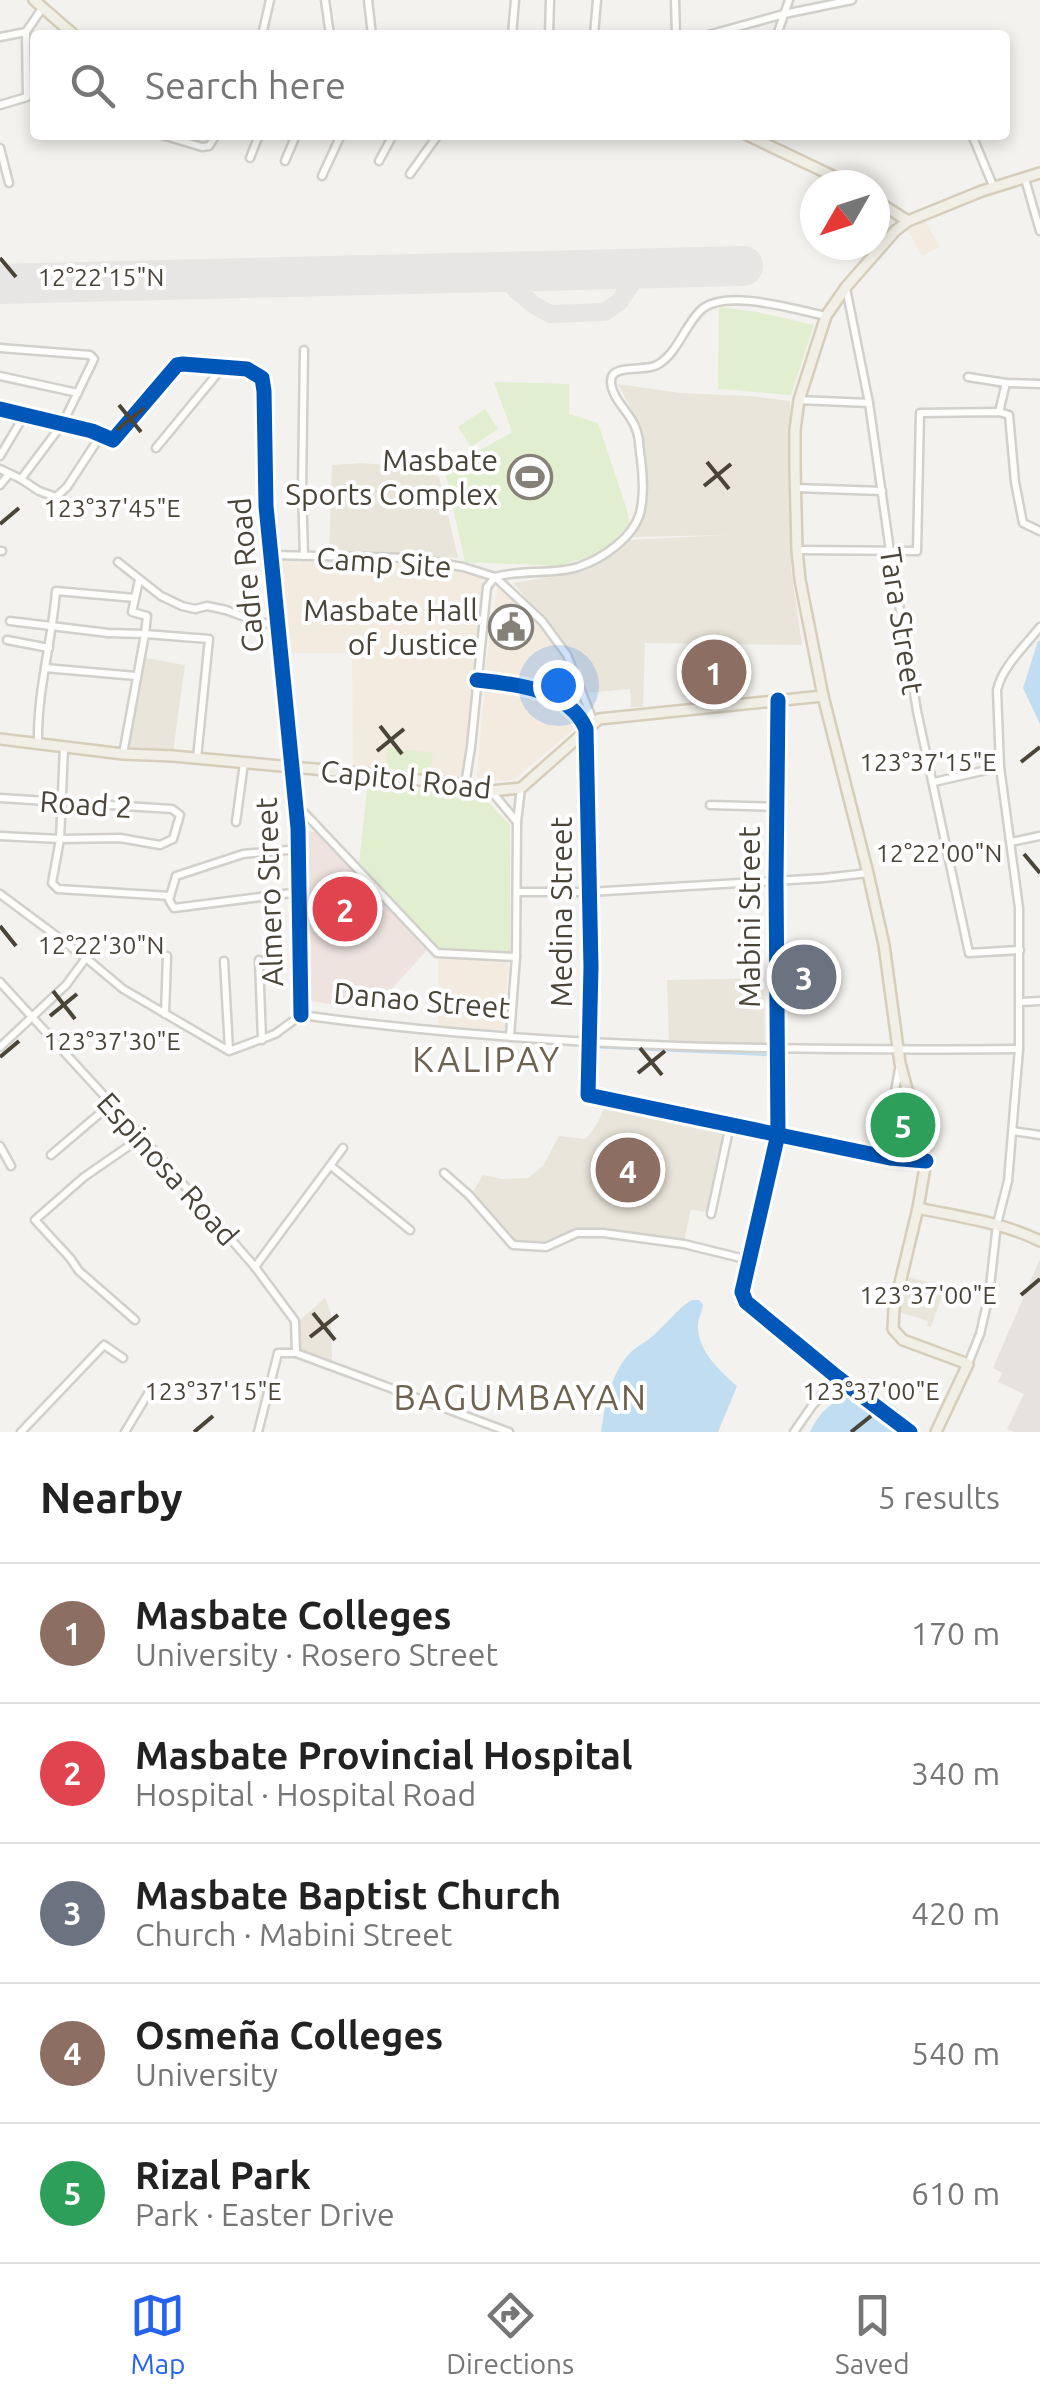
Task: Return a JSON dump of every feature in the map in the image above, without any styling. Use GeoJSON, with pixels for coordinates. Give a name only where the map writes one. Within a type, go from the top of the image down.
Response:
{"type":"FeatureCollection","features":[{"type":"Feature","properties":{"kind":"main road"},"geometry":{"type":"LineString","coordinates":[[34,0],[69,30]]}},
{"type":"Feature","properties":{"kind":"main road"},"geometry":{"type":"LineString","coordinates":[[758,140],[820,170]]}},
{"type":"Feature","properties":{"kind":"main road"},"geometry":{"type":"LineString","coordinates":[[936,1432],[968,1364],[902,1340],[892,1328],[926,1161],[900,1063],[884,945],[868,873],[822,696],[796,550],[795,430],[798,400],[826,316],[882,244],[908,221],[1040,173]]}},
{"type":"Feature","properties":{"kind":"main road"},"geometry":{"type":"LineString","coordinates":[[890,210],[908,221]]}},
{"type":"Feature","properties":{"kind":"main road"},"geometry":{"type":"LineString","coordinates":[[521,788],[598,719],[822,696]]}},
{"type":"Feature","properties":{"kind":"main road","name":"Capitol Road"},"geometry":{"type":"LineString","coordinates":[[0,739],[465,785],[491,791],[521,788]]}},
{"type":"Feature","properties":{"kind":"main road"},"geometry":{"type":"LineString","coordinates":[[918,1208],[997,1224],[1040,1240]]}},
{"type":"Feature","properties":{"kind":"street"},"geometry":{"type":"LineString","coordinates":[[263,30],[270,0]]}},
{"type":"Feature","properties":{"kind":"street"},"geometry":{"type":"LineString","coordinates":[[324,0],[329,30]]}},
{"type":"Feature","properties":{"kind":"street"},"geometry":{"type":"LineString","coordinates":[[368,0],[371,30]]}},
{"type":"Feature","properties":{"kind":"street"},"geometry":{"type":"LineString","coordinates":[[512,30],[515,0]]}},
{"type":"Feature","properties":{"kind":"street"},"geometry":{"type":"LineString","coordinates":[[549,30],[550,0]]}},
{"type":"Feature","properties":{"kind":"street"},"geometry":{"type":"LineString","coordinates":[[594,30],[596,0]]}},
{"type":"Feature","properties":{"kind":"street"},"geometry":{"type":"LineString","coordinates":[[674,0],[676,30]]}},
{"type":"Feature","properties":{"kind":"street"},"geometry":{"type":"LineString","coordinates":[[779,30],[789,0]]}},
{"type":"Feature","properties":{"kind":"street"},"geometry":{"type":"LineString","coordinates":[[736,30],[784,14],[852,0]]}},
{"type":"Feature","properties":{"kind":"street"},"geometry":{"type":"LineString","coordinates":[[0,37],[26,32],[44,7]]}},
{"type":"Feature","properties":{"kind":"street"},"geometry":{"type":"LineString","coordinates":[[26,32],[30,61]]}},
{"type":"Feature","properties":{"kind":"street"},"geometry":{"type":"LineString","coordinates":[[0,105],[27,97],[30,84]]}},
{"type":"Feature","properties":{"kind":"street"},"geometry":{"type":"LineString","coordinates":[[179,140],[202,147],[210,146],[213,140]]}},
{"type":"Feature","properties":{"kind":"street"},"geometry":{"type":"LineString","coordinates":[[250,158],[257,140]]}},
{"type":"Feature","properties":{"kind":"street"},"geometry":{"type":"LineString","coordinates":[[284,162],[294,140]]}},
{"type":"Feature","properties":{"kind":"street"},"geometry":{"type":"LineString","coordinates":[[322,176],[339,140]]}},
{"type":"Feature","properties":{"kind":"street"},"geometry":{"type":"LineString","coordinates":[[379,161],[390,140]]}},
{"type":"Feature","properties":{"kind":"street"},"geometry":{"type":"LineString","coordinates":[[410,174],[434,140]]}},
{"type":"Feature","properties":{"kind":"street"},"geometry":{"type":"LineString","coordinates":[[974,140],[994,188]]}},
{"type":"Feature","properties":{"kind":"street"},"geometry":{"type":"LineString","coordinates":[[0,148],[9,183]]}},
{"type":"Feature","properties":{"kind":"street"},"geometry":{"type":"LineString","coordinates":[[1024,179],[1040,231]]}},
{"type":"Feature","properties":{"kind":"street","name":"Tara Street"},"geometry":{"type":"LineString","coordinates":[[846,287],[870,403],[918,711],[969,953],[1020,950]]}},
{"type":"Feature","properties":{"kind":"street"},"geometry":{"type":"LineString","coordinates":[[465,785],[488,588],[495,577],[576,568],[620,542],[640,514],[642,470],[637,430],[614,390],[613,374],[662,363],[702,308],[720,301],[760,302],[826,316]]}},
{"type":"Feature","properties":{"kind":"street"},"geometry":{"type":"LineString","coordinates":[[0,358],[1,348],[94,359],[64,423],[22,479]]}},
{"type":"Feature","properties":{"kind":"street"},"geometry":{"type":"LineString","coordinates":[[304,350],[304,556]]}},
{"type":"Feature","properties":{"kind":"street"},"geometry":{"type":"LineString","coordinates":[[0,409],[64,423],[113,440],[177,365],[223,367]]}},
{"type":"Feature","properties":{"kind":"street"},"geometry":{"type":"LineString","coordinates":[[156,448],[223,367]]}},
{"type":"Feature","properties":{"kind":"street","name":"Cadre Road"},"geometry":{"type":"LineString","coordinates":[[223,367],[248,369],[262,378],[266,506],[291,768]]}},
{"type":"Feature","properties":{"kind":"street"},"geometry":{"type":"LineString","coordinates":[[0,376],[78,392]]}},
{"type":"Feature","properties":{"kind":"street"},"geometry":{"type":"LineString","coordinates":[[968,377],[1040,384]]}},
{"type":"Feature","properties":{"kind":"street"},"geometry":{"type":"LineString","coordinates":[[999,412],[1006,382]]}},
{"type":"Feature","properties":{"kind":"street"},"geometry":{"type":"LineString","coordinates":[[798,400],[870,403]]}},
{"type":"Feature","properties":{"kind":"street"},"geometry":{"type":"LineString","coordinates":[[796,550],[917,551],[920,413],[1009,415],[1014,482],[1023,523],[1040,531]]}},
{"type":"Feature","properties":{"kind":"street"},"geometry":{"type":"LineString","coordinates":[[0,456],[26,414]]}},
{"type":"Feature","properties":{"kind":"street"},"geometry":{"type":"LineString","coordinates":[[0,469],[56,497],[67,487],[101,435]]}},
{"type":"Feature","properties":{"kind":"street"},"geometry":{"type":"LineString","coordinates":[[0,485],[9,474]]}},
{"type":"Feature","properties":{"kind":"street"},"geometry":{"type":"LineString","coordinates":[[796,488],[882,491]]}},
{"type":"Feature","properties":{"kind":"street","name":"Camp Site"},"geometry":{"type":"LineString","coordinates":[[272,555],[410,558],[495,577]]}},
{"type":"Feature","properties":{"kind":"street"},"geometry":{"type":"LineString","coordinates":[[118,562],[160,596],[182,606],[207,606],[277,625]]}},
{"type":"Feature","properties":{"kind":"street"},"geometry":{"type":"LineString","coordinates":[[495,577],[542,621],[567,656],[590,711],[590,726]]}},
{"type":"Feature","properties":{"kind":"street"},"geometry":{"type":"LineString","coordinates":[[123,754],[147,616],[132,612],[139,580]]}},
{"type":"Feature","properties":{"kind":"street"},"geometry":{"type":"LineString","coordinates":[[38,742],[39,696],[54,625],[56,591],[135,598]]}},
{"type":"Feature","properties":{"kind":"street"},"geometry":{"type":"LineString","coordinates":[[10,621],[210,640],[197,758]]}},
{"type":"Feature","properties":{"kind":"street"},"geometry":{"type":"LineString","coordinates":[[968,1364],[989,1296],[997,1224],[1008,1182],[1020,1049],[1019,908],[1000,768],[997,686],[1040,627]]}},
{"type":"Feature","properties":{"kind":"street"},"geometry":{"type":"LineString","coordinates":[[7,640],[50,648]]}},
{"type":"Feature","properties":{"kind":"street"},"geometry":{"type":"LineString","coordinates":[[45,668],[136,676]]}},
{"type":"Feature","properties":{"kind":"street"},"geometry":{"type":"LineString","coordinates":[[477,680],[530,687],[552,696],[590,726]]}},
{"type":"Feature","properties":{"kind":"street","name":"Mabini Street"},"geometry":{"type":"LineString","coordinates":[[778,700],[778,1134],[742,1292],[746,1302],[838,1377]]}},
{"type":"Feature","properties":{"kind":"street"},"geometry":{"type":"LineString","coordinates":[[580,715],[590,711]]}},
{"type":"Feature","properties":{"kind":"street","name":"Medina Street"},"geometry":{"type":"LineString","coordinates":[[590,726],[588,1095],[730,1126]]}},
{"type":"Feature","properties":{"kind":"street"},"geometry":{"type":"LineString","coordinates":[[64,747],[60,839],[52,884],[58,889],[170,896]]}},
{"type":"Feature","properties":{"kind":"street"},"geometry":{"type":"LineString","coordinates":[[236,822],[244,763]]}},
{"type":"Feature","properties":{"kind":"street","name":"Almero Street"},"geometry":{"type":"LineString","coordinates":[[291,768],[300,849],[301,1015]]}},
{"type":"Feature","properties":{"kind":"street"},"geometry":{"type":"LineString","coordinates":[[934,782],[1000,768]]}},
{"type":"Feature","properties":{"kind":"street"},"geometry":{"type":"LineString","coordinates":[[510,1036],[521,788]]}},
{"type":"Feature","properties":{"kind":"street"},"geometry":{"type":"LineString","coordinates":[[491,791],[517,822]]}},
{"type":"Feature","properties":{"kind":"street","name":"Road 2"},"geometry":{"type":"LineString","coordinates":[[0,798],[172,809],[180,815],[174,840],[167,844],[120,838],[60,839]]}},
{"type":"Feature","properties":{"kind":"street"},"geometry":{"type":"LineString","coordinates":[[296,804],[437,953],[516,957]]}},
{"type":"Feature","properties":{"kind":"street"},"geometry":{"type":"LineString","coordinates":[[710,805],[777,807]]}},
{"type":"Feature","properties":{"kind":"street"},"geometry":{"type":"LineString","coordinates":[[298,828],[312,828],[324,834]]}},
{"type":"Feature","properties":{"kind":"street"},"geometry":{"type":"LineString","coordinates":[[0,836],[60,839]]}},
{"type":"Feature","properties":{"kind":"street"},"geometry":{"type":"LineString","coordinates":[[1010,842],[1040,836]]}},
{"type":"Feature","properties":{"kind":"street"},"geometry":{"type":"LineString","coordinates":[[300,849],[243,854],[176,876],[170,905],[174,908],[300,892]]}},
{"type":"Feature","properties":{"kind":"street"},"geometry":{"type":"LineString","coordinates":[[518,892],[590,892],[868,873]]}},
{"type":"Feature","properties":{"kind":"street"},"geometry":{"type":"LineString","coordinates":[[0,894],[122,989],[229,1052]]}},
{"type":"Feature","properties":{"kind":"street"},"geometry":{"type":"LineString","coordinates":[[164,1014],[167,956]]}},
{"type":"Feature","properties":{"kind":"street"},"geometry":{"type":"LineString","coordinates":[[0,1047],[74,977],[86,958]]}},
{"type":"Feature","properties":{"kind":"street"},"geometry":{"type":"LineString","coordinates":[[259,960],[262,1040]]}},
{"type":"Feature","properties":{"kind":"street"},"geometry":{"type":"LineString","coordinates":[[224,961],[229,1052]]}},
{"type":"Feature","properties":{"kind":"street","name":"Espinosa Road"},"geometry":{"type":"LineString","coordinates":[[0,982],[255,1267],[295,1321],[296,1353]]}},
{"type":"Feature","properties":{"kind":"street"},"geometry":{"type":"LineString","coordinates":[[1020,1002],[1040,1000]]}},
{"type":"Feature","properties":{"kind":"street"},"geometry":{"type":"LineString","coordinates":[[229,1052],[275,1034],[301,1015]]}},
{"type":"Feature","properties":{"kind":"street","name":"Danao Street"},"geometry":{"type":"LineString","coordinates":[[301,1015],[398,1028],[633,1045],[1020,1049]]}},
{"type":"Feature","properties":{"kind":"street"},"geometry":{"type":"LineString","coordinates":[[890,1158],[900,1063]]}},
{"type":"Feature","properties":{"kind":"street"},"geometry":{"type":"LineString","coordinates":[[51,1155],[111,1104]]}},
{"type":"Feature","properties":{"kind":"street"},"geometry":{"type":"LineString","coordinates":[[712,1214],[730,1126],[890,1158],[926,1161]]}},
{"type":"Feature","properties":{"kind":"street"},"geometry":{"type":"LineString","coordinates":[[1013,1132],[1040,1135]]}},
{"type":"Feature","properties":{"kind":"street"},"geometry":{"type":"LineString","coordinates":[[135,1320],[79,1271],[35,1220],[84,1178],[142,1137]]}},
{"type":"Feature","properties":{"kind":"street"},"geometry":{"type":"LineString","coordinates":[[0,1146],[11,1166]]}},
{"type":"Feature","properties":{"kind":"street"},"geometry":{"type":"LineString","coordinates":[[255,1267],[342,1148]]}},
{"type":"Feature","properties":{"kind":"street"},"geometry":{"type":"LineString","coordinates":[[331,1166],[410,1230]]}},
{"type":"Feature","properties":{"kind":"street"},"geometry":{"type":"LineString","coordinates":[[444,1173],[469,1195],[512,1245],[546,1246],[577,1233],[603,1233],[684,1244],[749,1260]]}},
{"type":"Feature","properties":{"kind":"street"},"geometry":{"type":"LineString","coordinates":[[22,1432],[104,1345],[123,1358]]}},
{"type":"Feature","properties":{"kind":"street"},"geometry":{"type":"LineString","coordinates":[[258,1432],[278,1352],[296,1353],[510,1432]]}},
{"type":"Feature","properties":{"kind":"street"},"geometry":{"type":"LineString","coordinates":[[794,1432],[838,1377],[910,1432]]}},
{"type":"Feature","properties":{"kind":"street"},"geometry":{"type":"LineString","coordinates":[[126,1432],[149,1392]]}},
{"type":"Feature","properties":{"kind":"shaded area"},"geometry":{"type":"Polygon","coordinates":[[[925,221],[940,247],[922,256],[908,230],[925,221]]]}},
{"type":"Feature","properties":{"kind":"shaded area"},"geometry":{"type":"Polygon","coordinates":[[[618,384],[790,401],[791,569],[802,645],[645,643],[643,707],[631,707],[630,689],[585,693],[581,672],[561,638],[513,583],[585,571],[629,540],[727,535],[631,537],[645,505],[642,442],[640,426],[618,384]]]}},
{"type":"Feature","properties":{"kind":"shaded area"},"geometry":{"type":"Polygon","coordinates":[[[362,463],[419,468],[439,477],[458,558],[329,553],[332,465],[362,463]]]}},
{"type":"Feature","properties":{"kind":"shaded area"},"geometry":{"type":"Polygon","coordinates":[[[277,561],[377,562],[483,576],[464,780],[353,767],[352,653],[284,653],[277,561]]]}},
{"type":"Feature","properties":{"kind":"shaded area"},"geometry":{"type":"Polygon","coordinates":[[[498,585],[538,620],[561,655],[585,709],[580,712],[535,682],[484,677],[498,585]]]}},
{"type":"Feature","properties":{"kind":"shaded area"},"geometry":{"type":"Polygon","coordinates":[[[141,657],[185,665],[173,752],[125,750],[141,657]]]}},
{"type":"Feature","properties":{"kind":"shaded area"},"geometry":{"type":"Polygon","coordinates":[[[485,687],[547,697],[577,717],[574,729],[513,780],[476,782],[485,687]]]}},
{"type":"Feature","properties":{"kind":"shaded area"},"geometry":{"type":"Polygon","coordinates":[[[301,830],[315,832],[427,950],[389,992],[386,1012],[310,1001],[311,940],[303,939],[301,830]]]}},
{"type":"Feature","properties":{"kind":"shaded area"},"geometry":{"type":"Polygon","coordinates":[[[438,957],[508,960],[505,1030],[438,1028],[438,957]]]}},
{"type":"Feature","properties":{"kind":"shaded area"},"geometry":{"type":"Polygon","coordinates":[[[764,978],[765,1043],[669,1044],[667,980],[764,978]]]}},
{"type":"Feature","properties":{"kind":"shaded area"},"geometry":{"type":"Polygon","coordinates":[[[607,1102],[728,1131],[708,1212],[691,1210],[684,1241],[585,1230],[551,1242],[518,1243],[509,1237],[472,1193],[483,1175],[528,1178],[543,1166],[559,1136],[586,1139],[607,1102]]]}},
{"type":"Feature","properties":{"kind":"shaded area"},"geometry":{"type":"Polygon","coordinates":[[[1040,1259],[1040,1432],[1015,1432],[1007,1429],[1024,1394],[998,1382],[1002,1373],[993,1368],[1040,1259]]]}},
{"type":"Feature","properties":{"kind":"shaded area"},"geometry":{"type":"Polygon","coordinates":[[[909,1277],[945,1287],[931,1327],[927,1326],[928,1321],[899,1312],[909,1277]]]}},
{"type":"Feature","properties":{"kind":"shaded area"},"geometry":{"type":"Polygon","coordinates":[[[325,1298],[331,1313],[332,1362],[298,1350],[297,1323],[325,1298]]]}},
{"type":"Feature","properties":{"kind":"green space"},"geometry":{"type":"Polygon","coordinates":[[[719,307],[814,325],[791,395],[718,389],[719,307]]]}},
{"type":"Feature","properties":{"kind":"green space","name":"Masbate Sports Complex"},"geometry":{"type":"Polygon","coordinates":[[[494,382],[569,384],[569,414],[598,423],[629,525],[601,553],[559,566],[465,562],[445,470],[512,432],[494,382]]]}},
{"type":"Feature","properties":{"kind":"green space"},"geometry":{"type":"Polygon","coordinates":[[[485,409],[498,429],[471,447],[458,427],[485,409]]]}},
{"type":"Feature","properties":{"kind":"green space"},"geometry":{"type":"Polygon","coordinates":[[[388,748],[433,753],[430,774],[386,768],[388,748]]]}},
{"type":"Feature","properties":{"kind":"green space"},"geometry":{"type":"Polygon","coordinates":[[[368,782],[483,794],[510,825],[510,953],[439,949],[359,863],[368,782]]]}},
{"type":"Feature","properties":{"kind":"green space"},"geometry":{"type":"Polygon","coordinates":[[[899,1097],[923,1157],[893,1153],[899,1097]]]}},
{"type":"Feature","properties":{"kind":"water"},"geometry":{"type":"Polygon","coordinates":[[[1040,641],[1040,724],[1023,688],[1040,641]]]}},
{"type":"Feature","properties":{"kind":"water"},"geometry":{"type":"Polygon","coordinates":[[[692,1300],[703,1304],[698,1326],[707,1354],[737,1386],[718,1432],[601,1432],[610,1389],[625,1359],[692,1300]]]}},
{"type":"Feature","properties":{"kind":"water"},"geometry":{"type":"Polygon","coordinates":[[[862,1393],[893,1405],[913,1432],[810,1432],[830,1405],[862,1393]]]}},
{"type":"Feature","properties":{"kind":"waterway"},"geometry":{"type":"LineString","coordinates":[[593,1047],[767,1055]]}},
{"type":"Feature","properties":{"kind":"taxiway"},"geometry":{"type":"LineString","coordinates":[[503,272],[516,290],[550,314],[605,312],[619,302],[632,283],[625,269]]}},
{"type":"Feature","properties":{"kind":"taxiway"},"geometry":{"type":"LineString","coordinates":[[632,283],[647,269]]}},
{"type":"Feature","properties":{"kind":"runway"},"geometry":{"type":"LineString","coordinates":[[0,284],[743,266]]}},
{"type":"Feature","properties":{"kind":"cycle path"},"geometry":{"type":"LineString","coordinates":[[0,409],[92,431],[113,440],[177,365],[247,369],[262,378],[266,506],[298,828],[301,1015]]}},
{"type":"Feature","properties":{"kind":"cycle path"},"geometry":{"type":"LineString","coordinates":[[477,680],[524,687],[554,697],[567,705],[586,729],[591,967],[588,1095],[890,1158],[926,1161]]}},
{"type":"Feature","properties":{"kind":"cycle path"},"geometry":{"type":"LineString","coordinates":[[778,700],[778,1134],[742,1292],[746,1302],[910,1432]]}},
{"type":"Feature","properties":{"kind":"place","name":"Masbate Sports Complex"},"geometry":{"type":"Point","coordinates":[530,477]}},
{"type":"Feature","properties":{"kind":"place","name":"Masbate Hall of Justice"},"geometry":{"type":"Point","coordinates":[511,627]}},
{"type":"Feature","properties":{"kind":"place","name":"Masbate Colleges"},"geometry":{"type":"Point","coordinates":[714,672]}},
{"type":"Feature","properties":{"kind":"place","name":"Masbate Provincial Hospital"},"geometry":{"type":"Point","coordinates":[345,909]}},
{"type":"Feature","properties":{"kind":"place","name":"Masbate Baptist Church"},"geometry":{"type":"Point","coordinates":[804,977]}},
{"type":"Feature","properties":{"kind":"place","name":"Rizal Park"},"geometry":{"type":"Point","coordinates":[903,1125]}},
{"type":"Feature","properties":{"kind":"place","name":"Osmeña Colleges"},"geometry":{"type":"Point","coordinates":[628,1170]}},
{"type":"Feature","properties":{"kind":"district","name":"KALIPAY"},"geometry":{"type":"Point","coordinates":[487,1059]}},
{"type":"Feature","properties":{"kind":"district","name":"BAGUMBAYAN"},"geometry":{"type":"Point","coordinates":[521,1397]}}]}
